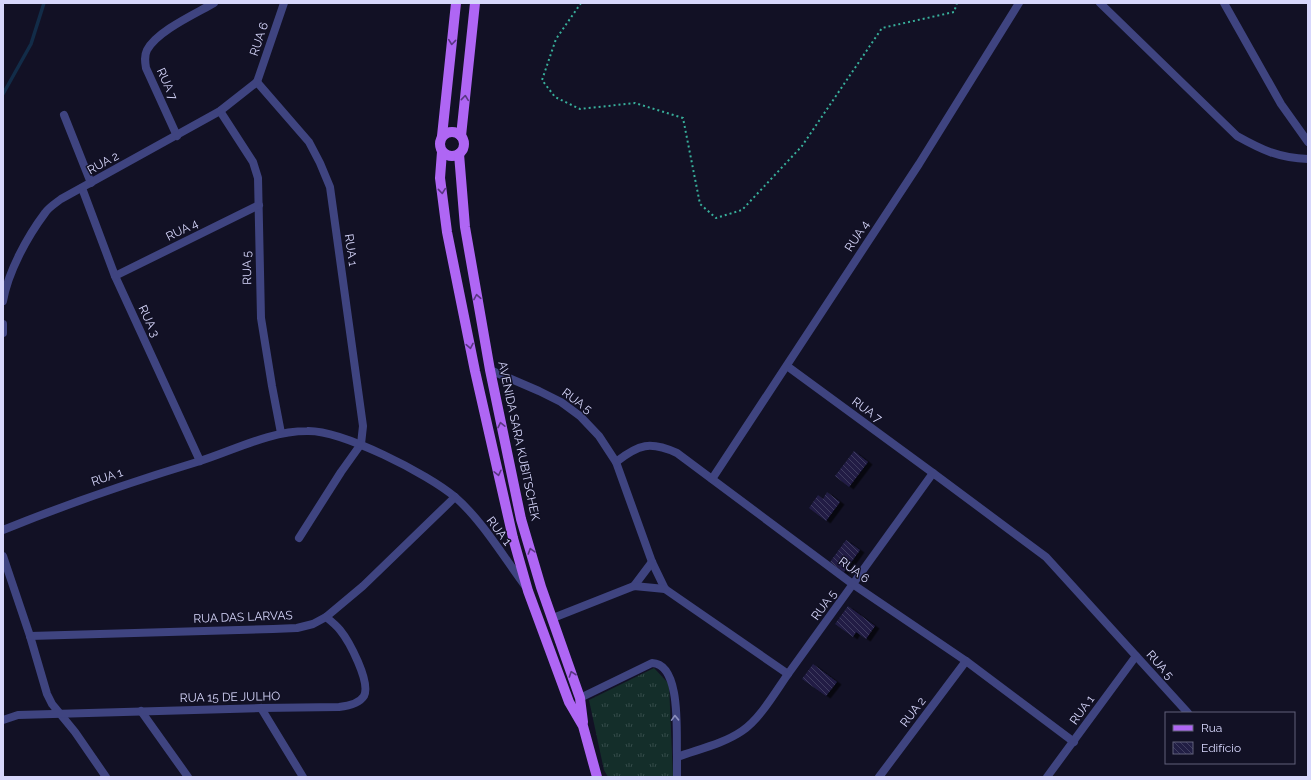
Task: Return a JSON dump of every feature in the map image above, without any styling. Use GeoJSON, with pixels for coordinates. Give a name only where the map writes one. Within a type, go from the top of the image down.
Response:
{"type":"FeatureCollection","features":[{"type":"Feature","properties":{"kind":"main road"},"geometry":{"type":"LineString","coordinates":[[456,3],[442,136],[439,146],[442,152],[440,178],[449,240],[475,371],[513,538],[528,591],[569,702],[583,726],[597,777]]}},
{"type":"Feature","properties":{"kind":"main road","name":"AVENIDA SARA KUBITSCHEK"},"geometry":{"type":"LineString","coordinates":[[475,3],[461,136],[464,146],[459,154],[465,227],[490,370],[521,519],[580,698],[583,726]]}},
{"type":"Feature","properties":{"kind":"main road"},"geometry":{"type":"LineString","coordinates":[[442,136],[454,132],[461,136]]}},
{"type":"Feature","properties":{"kind":"main road"},"geometry":{"type":"LineString","coordinates":[[442,152],[452,157],[459,154]]}},
{"type":"Feature","properties":{"kind":"street","name":"RUA 7"},"geometry":{"type":"LineString","coordinates":[[177,136],[146,68],[146,50],[159,36],[214,3]]}},
{"type":"Feature","properties":{"kind":"street","name":"RUA 6"},"geometry":{"type":"LineString","coordinates":[[257,82],[284,3]]}},
{"type":"Feature","properties":{"kind":"street","name":"RUA 4"},"geometry":{"type":"LineString","coordinates":[[712,480],[919,164],[1019,3]]}},
{"type":"Feature","properties":{"kind":"street"},"geometry":{"type":"LineString","coordinates":[[1100,3],[1237,136],[1264,151],[1290,158],[1308,159]]}},
{"type":"Feature","properties":{"kind":"street"},"geometry":{"type":"LineString","coordinates":[[1224,3],[1281,104],[1308,142]]}},
{"type":"Feature","properties":{"kind":"street","name":"RUA 2"},"geometry":{"type":"LineString","coordinates":[[3,301],[12,268],[46,212],[61,199],[220,111],[257,82]]}},
{"type":"Feature","properties":{"kind":"street","name":"RUA 1"},"geometry":{"type":"LineString","coordinates":[[257,82],[309,142],[320,162],[330,187],[364,426],[361,444],[341,472],[299,538]]}},
{"type":"Feature","properties":{"kind":"street","name":"RUA 5"},"geometry":{"type":"LineString","coordinates":[[220,111],[253,162],[258,178],[261,318],[281,433]]}},
{"type":"Feature","properties":{"kind":"street"},"geometry":{"type":"LineString","coordinates":[[64,115],[91,183]]}},
{"type":"Feature","properties":{"kind":"street","name":"RUA 3"},"geometry":{"type":"LineString","coordinates":[[82,188],[115,276],[200,461]]}},
{"type":"Feature","properties":{"kind":"street","name":"RUA 4"},"geometry":{"type":"LineString","coordinates":[[115,276],[259,205]]}},
{"type":"Feature","properties":{"kind":"street"},"geometry":{"type":"LineString","coordinates":[[3,324],[3,333]]}},
{"type":"Feature","properties":{"kind":"street","name":"RUA 7"},"geometry":{"type":"LineString","coordinates":[[787,366],[933,473]]}},
{"type":"Feature","properties":{"kind":"street","name":"RUA 5"},"geometry":{"type":"LineString","coordinates":[[490,370],[561,402],[580,416],[599,436],[616,462],[652,562],[665,589],[788,674],[854,585],[933,473],[1046,557],[1187,712]]}},
{"type":"Feature","properties":{"kind":"street","name":"RUA 1"},"geometry":{"type":"LineString","coordinates":[[3,530],[69,503],[127,483],[200,461],[281,433],[308,430],[361,444],[433,481],[455,497],[487,534],[528,591]]}},
{"type":"Feature","properties":{"kind":"street","name":"RUA 6"},"geometry":{"type":"LineString","coordinates":[[616,462],[630,452],[645,445],[661,446],[677,453],[854,585],[966,661],[1074,742]]}},
{"type":"Feature","properties":{"kind":"street","name":"RUA DAS LARVAS"},"geometry":{"type":"LineString","coordinates":[[30,636],[297,628],[313,624],[326,617],[363,586],[455,497]]}},
{"type":"Feature","properties":{"kind":"street"},"geometry":{"type":"LineString","coordinates":[[3,556],[30,636],[47,694],[52,704],[61,714],[106,777]]}},
{"type":"Feature","properties":{"kind":"street"},"geometry":{"type":"LineString","coordinates":[[634,586],[652,562]]}},
{"type":"Feature","properties":{"kind":"street"},"geometry":{"type":"LineString","coordinates":[[553,618],[634,586],[665,589]]}},
{"type":"Feature","properties":{"kind":"street","name":"RUA 15 DE JULHO"},"geometry":{"type":"LineString","coordinates":[[3,720],[18,715],[339,707],[352,705],[363,696],[366,690],[364,682],[357,659],[340,630],[326,617]]}},
{"type":"Feature","properties":{"kind":"street","name":"RUA 1"},"geometry":{"type":"LineString","coordinates":[[1047,777],[1136,656]]}},
{"type":"Feature","properties":{"kind":"street","name":"RUA 2"},"geometry":{"type":"LineString","coordinates":[[879,777],[966,661]]}},
{"type":"Feature","properties":{"kind":"street"},"geometry":{"type":"LineString","coordinates":[[580,698],[652,663],[658,663],[663,666],[674,687],[677,777]]}},
{"type":"Feature","properties":{"kind":"street"},"geometry":{"type":"LineString","coordinates":[[677,756],[723,742],[744,730],[760,712],[788,674]]}},
{"type":"Feature","properties":{"kind":"street"},"geometry":{"type":"LineString","coordinates":[[261,708],[303,777]]}},
{"type":"Feature","properties":{"kind":"street"},"geometry":{"type":"LineString","coordinates":[[142,711],[188,777]]}},
{"type":"Feature","properties":{"kind":"path"},"geometry":{"type":"LineString","coordinates":[[581,3],[556,39],[542,80],[555,97],[580,109],[635,103],[683,118],[700,204],[716,218],[742,210],[802,146],[882,28],[954,12],[957,3]]}},
{"type":"Feature","properties":{"kind":"green space"},"geometry":{"type":"Polygon","coordinates":[[[654,668],[669,684],[673,777],[608,777],[604,770],[589,700],[654,668]]]}},
{"type":"Feature","properties":{"kind":"building"},"geometry":{"type":"Polygon","coordinates":[[[854,451],[868,462],[849,487],[835,476],[854,451]]]}},
{"type":"Feature","properties":{"kind":"building"},"geometry":{"type":"Polygon","coordinates":[[[827,492],[840,502],[826,521],[809,508],[818,495],[823,499],[827,492]]]}},
{"type":"Feature","properties":{"kind":"building"},"geometry":{"type":"Polygon","coordinates":[[[846,540],[860,550],[844,572],[830,562],[846,540]]]}},
{"type":"Feature","properties":{"kind":"building"},"geometry":{"type":"Polygon","coordinates":[[[848,606],[875,626],[866,639],[856,632],[853,637],[835,624],[848,606]]]}},
{"type":"Feature","properties":{"kind":"building"},"geometry":{"type":"Polygon","coordinates":[[[813,664],[837,682],[826,696],[802,679],[813,664]]]}},
{"type":"Feature","properties":{"kind":"waterway"},"geometry":{"type":"LineString","coordinates":[[3,94],[31,44],[44,3]]}}]}
